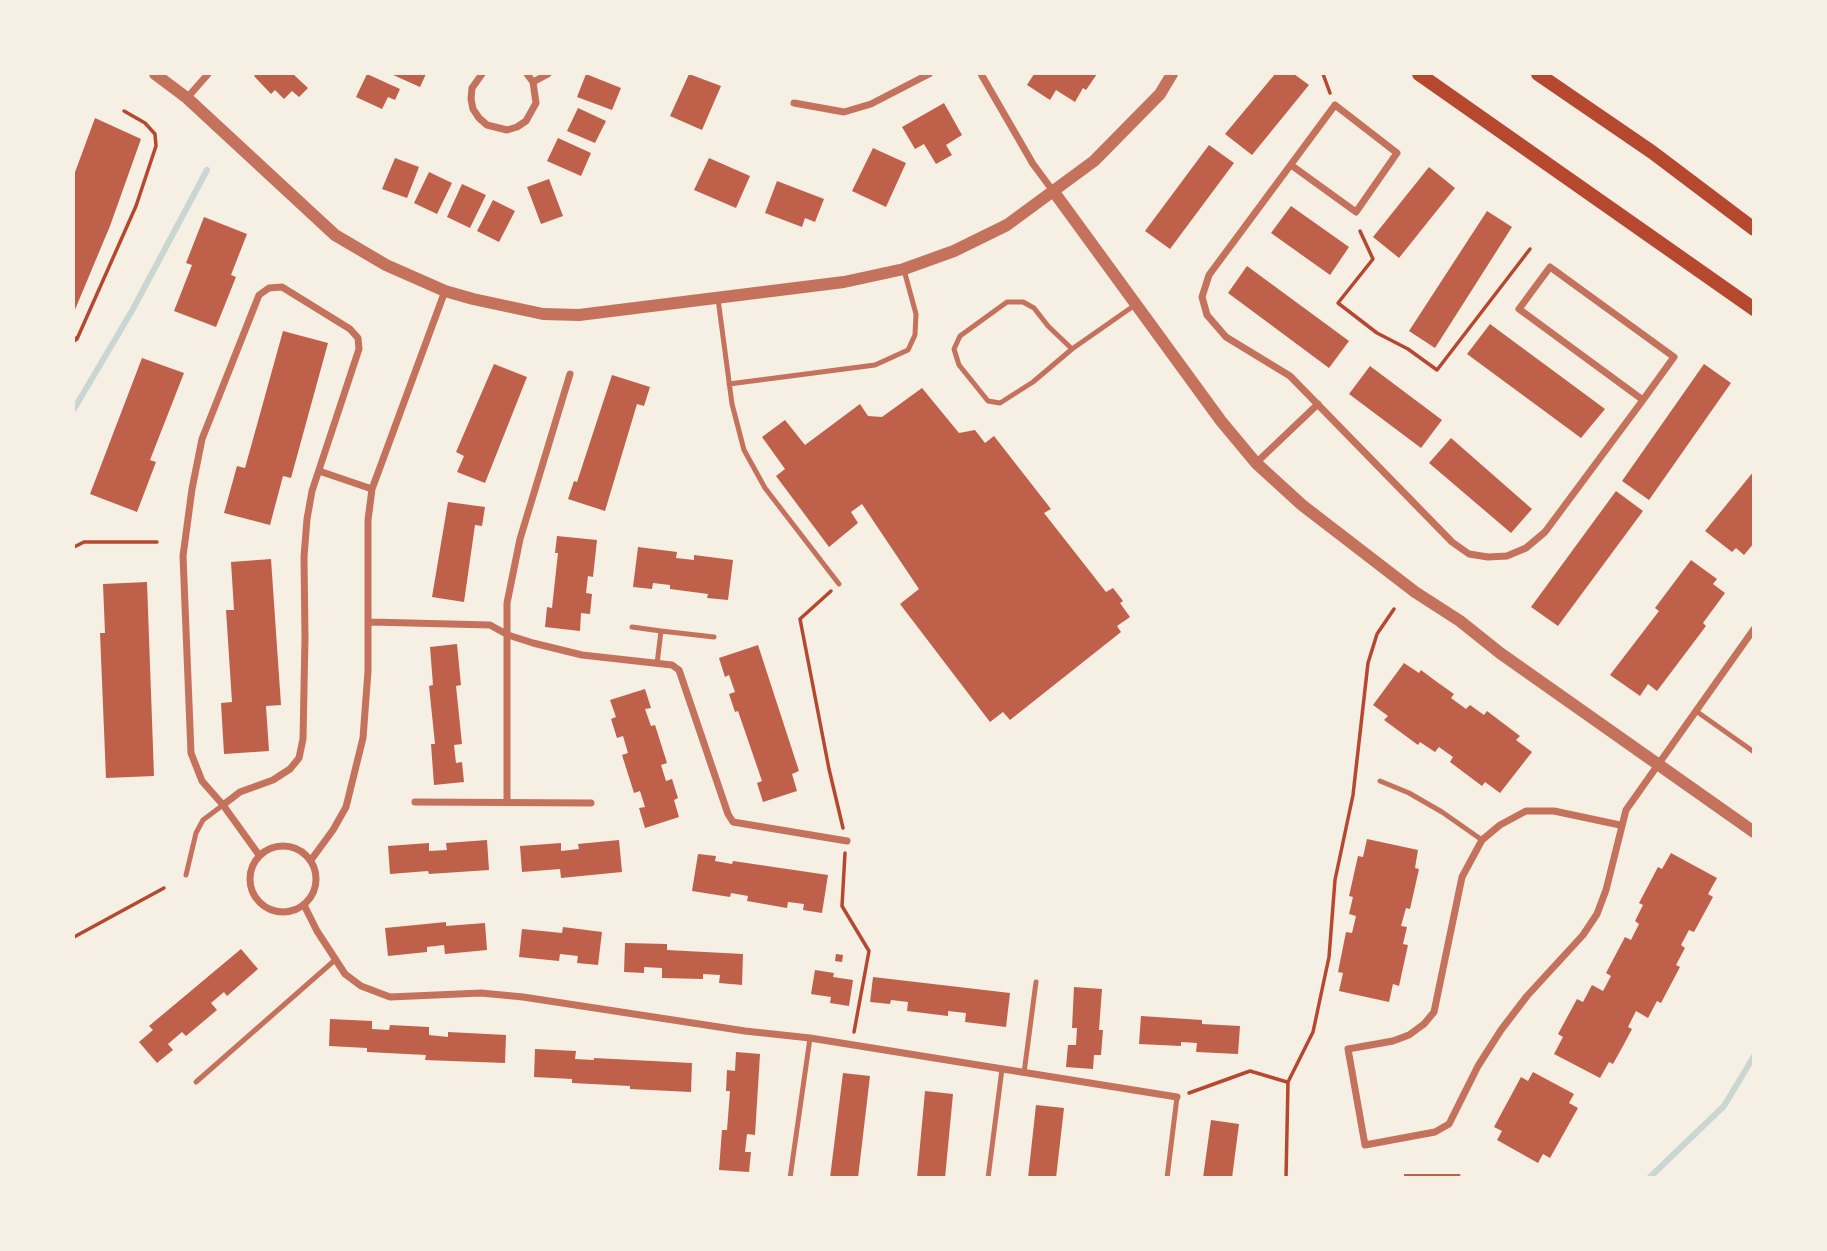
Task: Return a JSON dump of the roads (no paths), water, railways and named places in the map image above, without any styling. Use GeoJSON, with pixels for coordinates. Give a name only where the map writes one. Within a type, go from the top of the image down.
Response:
{"type":"FeatureCollection","features":[{"type":"Feature","properties":{"kind":"main road"},"geometry":{"type":"LineString","coordinates":[[1419,74],[1754,309]]}},
{"type":"Feature","properties":{"kind":"main road"},"geometry":{"type":"LineString","coordinates":[[1538,74],[1652,152],[1754,229]]}},
{"type":"Feature","properties":{"kind":"street"},"geometry":{"type":"LineString","coordinates":[[155,74],[187,98],[335,235],[386,265],[445,291],[543,314],[579,315],[844,282],[904,269],[954,251],[1007,225],[1094,161],[1160,94],[1172,74]]}},
{"type":"Feature","properties":{"kind":"street"},"geometry":{"type":"LineString","coordinates":[[187,98],[208,74]]}},
{"type":"Feature","properties":{"kind":"street"},"geometry":{"type":"LineString","coordinates":[[482,74],[472,88],[471,99],[479,118],[497,129],[517,127],[533,113],[536,103],[533,82],[527,74]]}},
{"type":"Feature","properties":{"kind":"street"},"geometry":{"type":"LineString","coordinates":[[533,82],[548,74]]}},
{"type":"Feature","properties":{"kind":"street"},"geometry":{"type":"LineString","coordinates":[[794,103],[844,112],[871,104],[929,74]]}},
{"type":"Feature","properties":{"kind":"street"},"geometry":{"type":"LineString","coordinates":[[981,74],[1033,164],[1221,421],[1256,463],[1301,505],[1415,592],[1460,621],[1500,653],[1754,832]]}},
{"type":"Feature","properties":{"kind":"street"},"geometry":{"type":"LineString","coordinates":[[1291,165],[1356,212],[1397,153],[1335,105],[1209,275],[1202,296],[1207,315],[1227,337],[1290,376],[1452,542],[1469,554],[1507,556],[1526,548],[1545,532],[1643,400],[1674,357],[1550,267],[1519,309],[1643,400]]}},
{"type":"Feature","properties":{"kind":"street"},"geometry":{"type":"LineString","coordinates":[[223,805],[240,792],[273,780],[290,769],[299,758],[303,739],[303,558],[312,491],[359,349],[358,338],[350,330],[282,287],[269,288],[259,295],[202,439],[183,556],[191,753],[202,781],[259,855]]}},
{"type":"Feature","properties":{"kind":"street"},"geometry":{"type":"LineString","coordinates":[[311,860],[334,830],[346,807],[363,738],[370,622],[368,558],[372,489],[445,291]]}},
{"type":"Feature","properties":{"kind":"street"},"geometry":{"type":"LineString","coordinates":[[508,801],[507,603],[520,539],[570,374]]}},
{"type":"Feature","properties":{"kind":"street"},"geometry":{"type":"LineString","coordinates":[[1256,463],[1318,404]]}},
{"type":"Feature","properties":{"kind":"street"},"geometry":{"type":"LineString","coordinates":[[319,471],[372,489]]}},
{"type":"Feature","properties":{"kind":"street"},"geometry":{"type":"LineString","coordinates":[[370,622],[490,625],[508,635],[582,655],[672,665],[679,670],[728,814],[733,821],[846,841]]}},
{"type":"Feature","properties":{"kind":"street"},"geometry":{"type":"LineString","coordinates":[[1620,825],[1554,811],[1526,811],[1500,825],[1482,840],[1462,877],[1434,1012],[1409,1035],[1393,1041],[1348,1049],[1365,1145],[1435,1132],[1449,1124],[1478,1066],[1501,1030],[1597,914],[1606,890],[1620,825],[1626,810],[1754,629]]}},
{"type":"Feature","properties":{"kind":"street"},"geometry":{"type":"LineString","coordinates":[[415,802],[591,803]]}},
{"type":"Feature","properties":{"kind":"street"},"geometry":{"type":"LineString","coordinates":[[276,846],[286,846],[304,853],[311,860],[317,879],[311,898],[296,910],[284,913],[262,906],[250,887],[249,876],[252,864],[259,855],[276,846]]}},
{"type":"Feature","properties":{"kind":"street"},"geometry":{"type":"LineString","coordinates":[[304,905],[345,974],[376,993],[390,996],[481,993],[523,996],[745,1031],[810,1038],[1177,1097]]}},
{"type":"Feature","properties":{"kind":"lane"},"geometry":{"type":"LineString","coordinates":[[729,384],[874,365],[908,350],[915,335],[916,314],[904,269]]}},
{"type":"Feature","properties":{"kind":"lane"},"geometry":{"type":"LineString","coordinates":[[718,299],[729,384],[740,439],[760,478],[839,584]]}},
{"type":"Feature","properties":{"kind":"lane"},"geometry":{"type":"LineString","coordinates":[[1072,349],[1034,308],[1023,302],[1007,302],[960,336],[954,349],[959,365],[988,401],[1000,403],[1033,382],[1072,349],[1136,304]]}},
{"type":"Feature","properties":{"kind":"lane"},"geometry":{"type":"LineString","coordinates":[[632,627],[714,637]]}},
{"type":"Feature","properties":{"kind":"lane"},"geometry":{"type":"LineString","coordinates":[[657,664],[661,631]]}},
{"type":"Feature","properties":{"kind":"lane"},"geometry":{"type":"LineString","coordinates":[[1696,711],[1754,752]]}},
{"type":"Feature","properties":{"kind":"lane"},"geometry":{"type":"LineString","coordinates":[[1380,781],[1443,812],[1482,840]]}},
{"type":"Feature","properties":{"kind":"lane"},"geometry":{"type":"LineString","coordinates":[[186,875],[196,833],[203,820],[223,805]]}},
{"type":"Feature","properties":{"kind":"lane"},"geometry":{"type":"LineString","coordinates":[[196,1082],[335,960]]}},
{"type":"Feature","properties":{"kind":"lane"},"geometry":{"type":"LineString","coordinates":[[1024,1073],[1036,982]]}},
{"type":"Feature","properties":{"kind":"lane"},"geometry":{"type":"LineString","coordinates":[[790,1178],[810,1038]]}},
{"type":"Feature","properties":{"kind":"lane"},"geometry":{"type":"LineString","coordinates":[[988,1178],[1002,1069]]}},
{"type":"Feature","properties":{"kind":"lane"},"geometry":{"type":"LineString","coordinates":[[1167,1178],[1177,1097]]}},
{"type":"Feature","properties":{"kind":"waterway"},"geometry":{"type":"LineString","coordinates":[[74,409],[133,309],[207,170]]}},
{"type":"Feature","properties":{"kind":"waterway"},"geometry":{"type":"LineString","coordinates":[[1649,1178],[1724,1106],[1754,1056]]}}]}
